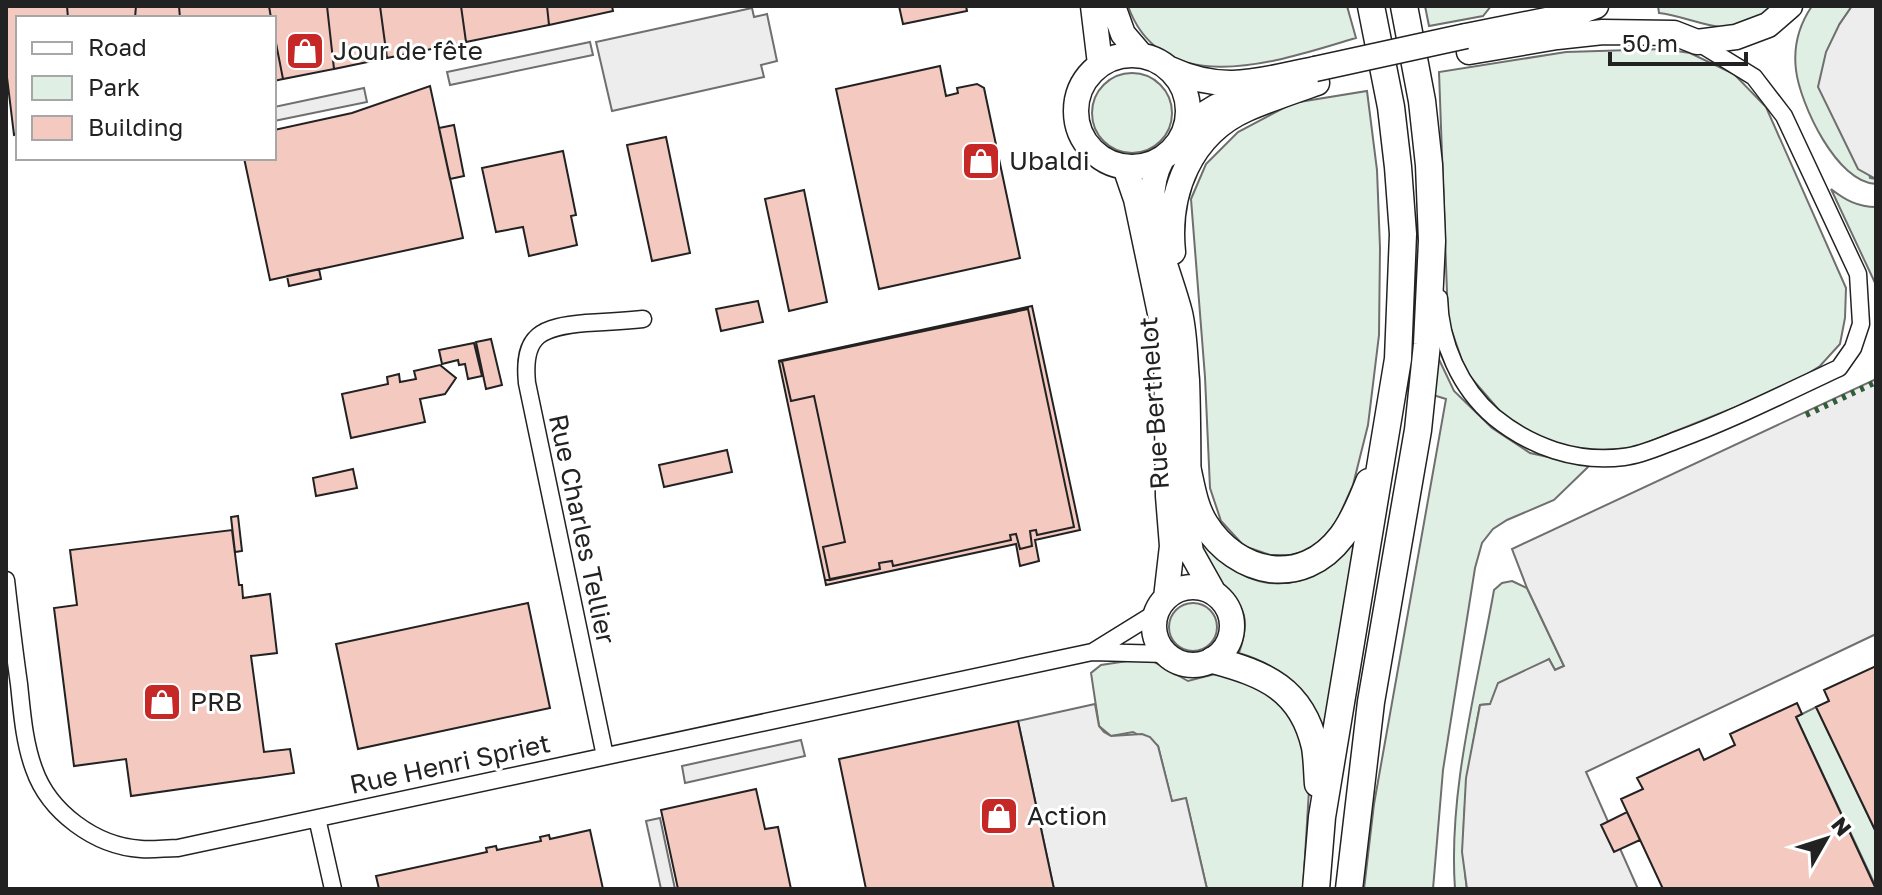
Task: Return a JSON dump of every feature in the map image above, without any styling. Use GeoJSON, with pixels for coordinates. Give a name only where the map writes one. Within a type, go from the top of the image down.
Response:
{"type":"FeatureCollection","features":[{"type":"Feature","properties":{"kind":"main road"},"geometry":{"type":"LineString","coordinates":[[1316,889],[1322,817],[1398,359],[1403,234],[1391,107],[1371,6]]}},
{"type":"Feature","properties":{"kind":"main road"},"geometry":{"type":"LineString","coordinates":[[1349,889],[1371,702],[1418,430],[1427,344],[1432,241],[1429,165],[1422,101],[1404,6]]}},
{"type":"Feature","properties":{"kind":"main road"},"geometry":{"type":"LineString","coordinates":[[1188,471],[1204,523],[1234,556],[1271,570],[1296,570],[1314,561],[1341,538],[1368,484],[1390,417]]}},
{"type":"Feature","properties":{"kind":"main road"},"geometry":{"type":"LineString","coordinates":[[1213,660],[1269,678],[1297,706],[1309,724],[1316,750],[1322,817]]}},
{"type":"Feature","properties":{"kind":"street"},"geometry":{"type":"LineString","coordinates":[[1093,6],[1100,64]]}},
{"type":"Feature","properties":{"kind":"street"},"geometry":{"type":"LineString","coordinates":[[1113,6],[1123,34],[1141,55]]}},
{"type":"Feature","properties":{"kind":"street"},"geometry":{"type":"LineString","coordinates":[[1316,76],[1223,85],[1185,76],[1141,55],[1113,58],[1100,64],[1079,91],[1076,110],[1079,129],[1098,156],[1125,167],[1144,166],[1162,159],[1196,120],[1221,102],[1316,76],[1467,44],[1596,6]]}},
{"type":"Feature","properties":{"kind":"street"},"geometry":{"type":"LineString","coordinates":[[1697,42],[1755,31],[1768,25],[1790,6]]}},
{"type":"Feature","properties":{"kind":"street"},"geometry":{"type":"LineString","coordinates":[[1432,241],[1438,267],[1440,309],[1458,374],[1481,405],[1514,433],[1539,446],[1574,456],[1625,457],[1702,431],[1839,368],[1853,348],[1861,324],[1858,274],[1784,116],[1754,77],[1697,42],[1674,33],[1603,32],[1467,44]]}},
{"type":"Feature","properties":{"kind":"street"},"geometry":{"type":"LineString","coordinates":[[1170,69],[1178,78],[1187,100],[1184,134]]}},
{"type":"Feature","properties":{"kind":"street"},"geometry":{"type":"LineString","coordinates":[[1180,314],[1171,235],[1173,203],[1177,186],[1192,156],[1213,132],[1245,109],[1316,76]]}},
{"type":"Feature","properties":{"kind":"street","name":"Rue Berthelot"},"geometry":{"type":"LineString","coordinates":[[1162,159],[1152,178],[1152,200],[1159,240],[1180,314],[1188,409],[1191,552],[1214,593]]}},
{"type":"Feature","properties":{"kind":"street","name":"Rue Berthelot"},"geometry":{"type":"LineString","coordinates":[[1125,167],[1136,199],[1166,342],[1168,496],[1172,546],[1162,605]]}},
{"type":"Feature","properties":{"kind":"street","name":"Rue Charles Tellier"},"geometry":{"type":"LineString","coordinates":[[605,756],[525,363],[531,345],[542,332],[556,326],[643,319]]}},
{"type":"Feature","properties":{"kind":"street","name":"Rue Henri Spriet"},"geometry":{"type":"LineString","coordinates":[[6,580],[29,752],[43,790],[68,817],[101,838],[139,849],[178,848],[1092,652]]}},
{"type":"Feature","properties":{"kind":"street"},"geometry":{"type":"LineString","coordinates":[[1195,587],[1214,593],[1228,608],[1233,627],[1227,646],[1213,660],[1192,665],[1183,664],[1166,654],[1092,652],[1162,605],[1175,592],[1195,587]]}},
{"type":"Feature","properties":{"kind":"street"},"geometry":{"type":"LineString","coordinates":[[1162,605],[1155,635],[1166,654]]}},
{"type":"Feature","properties":{"kind":"street"},"geometry":{"type":"LineString","coordinates":[[317,818],[333,889]]}},
{"type":"Feature","properties":{"kind":"green space"},"geometry":{"type":"Polygon","coordinates":[[[1128,6],[1347,6],[1356,38],[1262,63],[1228,67],[1197,65],[1168,55],[1145,36],[1128,6]]]}},
{"type":"Feature","properties":{"kind":"green space"},"geometry":{"type":"Polygon","coordinates":[[[1425,6],[1491,6],[1483,16],[1429,26],[1425,6]]]}},
{"type":"Feature","properties":{"kind":"green space"},"geometry":{"type":"Polygon","coordinates":[[[1658,6],[1773,6],[1753,23],[1730,28],[1659,13],[1658,6]]]}},
{"type":"Feature","properties":{"kind":"green space"},"geometry":{"type":"Polygon","coordinates":[[[1812,6],[1852,6],[1839,25],[1870,178],[1876,179],[1876,184],[1848,171],[1835,156],[1805,102],[1799,85],[1795,53],[1800,28],[1812,6]]]}},
{"type":"Feature","properties":{"kind":"green space"},"geometry":{"type":"Polygon","coordinates":[[[1664,49],[1690,53],[1734,74],[1766,107],[1846,288],[1840,344],[1820,366],[1790,385],[1634,448],[1582,451],[1512,425],[1466,372],[1448,320],[1439,72],[1566,52],[1664,49]]]}},
{"type":"Feature","properties":{"kind":"green space"},"geometry":{"type":"Polygon","coordinates":[[[1132,73],[1147,76],[1160,85],[1169,98],[1172,113],[1169,128],[1160,141],[1147,150],[1132,153],[1117,150],[1104,141],[1095,128],[1092,113],[1095,98],[1104,85],[1117,76],[1132,73]]]}},
{"type":"Feature","properties":{"kind":"green space"},"geometry":{"type":"Polygon","coordinates":[[[1367,91],[1377,170],[1380,248],[1379,335],[1368,425],[1353,485],[1336,523],[1314,549],[1292,555],[1270,555],[1244,546],[1221,521],[1210,488],[1191,199],[1206,164],[1238,132],[1293,103],[1367,91]]]}},
{"type":"Feature","properties":{"kind":"green space"},"geometry":{"type":"Polygon","coordinates":[[[1831,189],[1852,202],[1876,207],[1876,285],[1831,189]]]}},
{"type":"Feature","properties":{"kind":"green space"},"geometry":{"type":"Polygon","coordinates":[[[1435,351],[1454,391],[1492,428],[1530,453],[1589,466],[1554,500],[1507,520],[1493,529],[1482,543],[1475,568],[1443,770],[1433,889],[1364,889],[1374,804],[1446,399],[1433,395],[1435,351]]]}},
{"type":"Feature","properties":{"kind":"green space"},"geometry":{"type":"Polygon","coordinates":[[[1198,528],[1218,555],[1239,572],[1252,579],[1281,583],[1295,582],[1322,570],[1338,558],[1355,537],[1325,738],[1301,696],[1283,675],[1257,659],[1239,653],[1244,637],[1244,614],[1207,566],[1198,528]]]}},
{"type":"Feature","properties":{"kind":"green space"},"geometry":{"type":"Polygon","coordinates":[[[1512,581],[1527,588],[1564,666],[1555,670],[1549,659],[1490,704],[1480,705],[1464,819],[1467,889],[1455,889],[1456,815],[1472,701],[1494,590],[1502,583],[1512,581]]]}},
{"type":"Feature","properties":{"kind":"green space"},"geometry":{"type":"Polygon","coordinates":[[[1193,603],[1202,604],[1210,610],[1216,618],[1216,636],[1210,644],[1202,650],[1193,651],[1184,650],[1176,644],[1170,636],[1169,627],[1170,618],[1176,610],[1184,604],[1193,603]]]}},
{"type":"Feature","properties":{"kind":"green space"},"geometry":{"type":"Polygon","coordinates":[[[1147,658],[1188,681],[1215,674],[1233,675],[1278,700],[1302,733],[1309,790],[1303,889],[1207,889],[1186,799],[1172,802],[1158,746],[1133,732],[1111,736],[1099,726],[1091,673],[1101,665],[1147,658]]]}},
{"type":"Feature","properties":{"kind":"green space"},"geometry":{"type":"Polygon","coordinates":[[[1816,707],[1876,832],[1876,887],[1796,717],[1816,707]]]}},
{"type":"Feature","properties":{"kind":"shaded area"},"geometry":{"type":"Polygon","coordinates":[[[1852,6],[1876,6],[1876,179],[1858,169],[1818,87],[1826,52],[1852,6]]]}},
{"type":"Feature","properties":{"kind":"shaded area"},"geometry":{"type":"Polygon","coordinates":[[[752,8],[754,17],[767,14],[777,61],[761,65],[764,77],[612,111],[596,42],[752,8]]]}},
{"type":"Feature","properties":{"kind":"shaded area"},"geometry":{"type":"Polygon","coordinates":[[[590,42],[593,55],[450,85],[447,72],[590,42]]]}},
{"type":"Feature","properties":{"kind":"shaded area"},"geometry":{"type":"Polygon","coordinates":[[[364,88],[367,102],[276,121],[276,107],[364,88]]]}},
{"type":"Feature","properties":{"kind":"shaded area"},"geometry":{"type":"Polygon","coordinates":[[[1876,379],[1876,634],[1586,772],[1638,889],[1467,889],[1462,852],[1466,778],[1480,705],[1490,704],[1498,683],[1549,659],[1555,670],[1564,666],[1512,549],[1876,379]]]}},
{"type":"Feature","properties":{"kind":"shaded area"},"geometry":{"type":"Polygon","coordinates":[[[1095,704],[1099,726],[1104,732],[1111,736],[1142,734],[1158,746],[1172,801],[1186,798],[1207,889],[1054,889],[1018,721],[1095,704]]]}},
{"type":"Feature","properties":{"kind":"shaded area"},"geometry":{"type":"Polygon","coordinates":[[[801,740],[805,756],[685,783],[682,766],[801,740]]]}},
{"type":"Feature","properties":{"kind":"shaded area"},"geometry":{"type":"Polygon","coordinates":[[[660,818],[675,889],[661,889],[646,821],[660,818]]]}},
{"type":"Feature","properties":{"kind":"building"},"geometry":{"type":"Polygon","coordinates":[[[6,6],[67,6],[68,16],[16,16],[14,135],[6,69],[6,6]]]}},
{"type":"Feature","properties":{"kind":"building"},"geometry":{"type":"Polygon","coordinates":[[[67,6],[136,6],[135,16],[68,16],[67,6]]]}},
{"type":"Feature","properties":{"kind":"building"},"geometry":{"type":"Polygon","coordinates":[[[136,6],[179,6],[180,16],[135,16],[136,6]]]}},
{"type":"Feature","properties":{"kind":"building"},"geometry":{"type":"Polygon","coordinates":[[[179,6],[269,6],[271,16],[180,16],[179,6]]]}},
{"type":"Feature","properties":{"kind":"building","name":"Jour de fête"},"geometry":{"type":"Polygon","coordinates":[[[269,6],[327,6],[334,69],[283,79],[276,43],[276,16],[271,16],[269,6]]]}},
{"type":"Feature","properties":{"kind":"building"},"geometry":{"type":"Polygon","coordinates":[[[327,6],[380,6],[387,58],[334,69],[327,6]]]}},
{"type":"Feature","properties":{"kind":"building"},"geometry":{"type":"Polygon","coordinates":[[[380,6],[461,6],[466,42],[387,58],[380,6]]]}},
{"type":"Feature","properties":{"kind":"building"},"geometry":{"type":"Polygon","coordinates":[[[461,6],[547,6],[549,25],[466,42],[461,6]]]}},
{"type":"Feature","properties":{"kind":"building"},"geometry":{"type":"Polygon","coordinates":[[[547,6],[612,6],[613,11],[549,25],[547,6]]]}},
{"type":"Feature","properties":{"kind":"building"},"geometry":{"type":"Polygon","coordinates":[[[899,6],[966,6],[967,11],[903,24],[899,6]]]}},
{"type":"Feature","properties":{"kind":"building"},"geometry":{"type":"Polygon","coordinates":[[[276,43],[283,79],[276,81],[276,43]]]}},
{"type":"Feature","properties":{"kind":"building"},"geometry":{"type":"Polygon","coordinates":[[[940,66],[946,96],[958,93],[957,88],[977,84],[984,88],[1020,258],[879,289],[836,89],[940,66]]]}},
{"type":"Feature","properties":{"kind":"building"},"geometry":{"type":"Polygon","coordinates":[[[430,86],[463,238],[270,280],[244,160],[276,160],[276,130],[352,113],[430,86]]]}},
{"type":"Feature","properties":{"kind":"building"},"geometry":{"type":"Polygon","coordinates":[[[454,125],[464,176],[450,179],[439,128],[454,125]]]}},
{"type":"Feature","properties":{"kind":"building"},"geometry":{"type":"Polygon","coordinates":[[[666,137],[690,253],[652,261],[627,145],[666,137]]]}},
{"type":"Feature","properties":{"kind":"building"},"geometry":{"type":"Polygon","coordinates":[[[563,151],[576,215],[571,216],[577,245],[529,256],[523,227],[496,232],[482,168],[563,151]]]}},
{"type":"Feature","properties":{"kind":"building"},"geometry":{"type":"Polygon","coordinates":[[[804,190],[827,302],[789,311],[765,199],[804,190]]]}},
{"type":"Feature","properties":{"kind":"building"},"geometry":{"type":"Polygon","coordinates":[[[319,269],[321,279],[289,286],[287,276],[319,269]]]}},
{"type":"Feature","properties":{"kind":"building"},"geometry":{"type":"Polygon","coordinates":[[[758,301],[763,322],[721,331],[716,309],[758,301]]]}},
{"type":"Feature","properties":{"kind":"building"},"geometry":{"type":"Polygon","coordinates":[[[1032,306],[1080,530],[1035,540],[1039,561],[1020,566],[1016,544],[826,585],[825,580],[880,569],[879,563],[892,561],[893,566],[1011,540],[1010,535],[1016,534],[1020,549],[1032,546],[1030,531],[1036,530],[1037,535],[1074,527],[1028,309],[778,361],[1032,306]]]}},
{"type":"Feature","properties":{"kind":"building"},"geometry":{"type":"Polygon","coordinates":[[[1028,309],[1074,527],[1037,535],[1036,530],[1030,531],[1032,546],[1020,549],[1016,534],[1010,535],[1011,540],[893,566],[892,561],[879,563],[880,569],[830,580],[823,547],[845,542],[814,396],[791,401],[782,361],[1028,309]]]}},
{"type":"Feature","properties":{"kind":"building"},"geometry":{"type":"Polygon","coordinates":[[[491,339],[502,385],[486,389],[476,342],[491,339]]]}},
{"type":"Feature","properties":{"kind":"building"},"geometry":{"type":"Polygon","coordinates":[[[474,343],[482,376],[468,379],[465,364],[459,365],[458,360],[442,364],[439,350],[474,343]]]}},
{"type":"Feature","properties":{"kind":"building"},"geometry":{"type":"Polygon","coordinates":[[[782,361],[791,401],[814,396],[845,542],[823,547],[830,580],[825,580],[779,362],[782,361]]]}},
{"type":"Feature","properties":{"kind":"building"},"geometry":{"type":"Polygon","coordinates":[[[440,365],[456,378],[445,394],[420,399],[425,422],[351,438],[342,394],[388,384],[387,377],[399,374],[400,382],[416,379],[414,371],[440,365]]]}},
{"type":"Feature","properties":{"kind":"building"},"geometry":{"type":"Polygon","coordinates":[[[727,450],[732,472],[664,487],[659,465],[727,450]]]}},
{"type":"Feature","properties":{"kind":"building"},"geometry":{"type":"Polygon","coordinates":[[[353,469],[357,488],[316,496],[313,478],[353,469]]]}},
{"type":"Feature","properties":{"kind":"building"},"geometry":{"type":"Polygon","coordinates":[[[238,516],[242,551],[235,552],[231,517],[238,516]]]}},
{"type":"Feature","properties":{"kind":"building","name":"PRB"},"geometry":{"type":"Polygon","coordinates":[[[232,530],[243,598],[270,594],[277,653],[251,656],[264,752],[290,749],[294,773],[131,796],[126,759],[74,766],[54,608],[77,605],[70,550],[232,530]]]}},
{"type":"Feature","properties":{"kind":"building"},"geometry":{"type":"Polygon","coordinates":[[[528,603],[550,708],[358,749],[336,644],[528,603]]]}},
{"type":"Feature","properties":{"kind":"building"},"geometry":{"type":"Polygon","coordinates":[[[1876,666],[1876,832],[1816,707],[1829,701],[1824,690],[1876,666]]]}},
{"type":"Feature","properties":{"kind":"building"},"geometry":{"type":"Polygon","coordinates":[[[1797,703],[1802,714],[1796,717],[1876,889],[1663,889],[1621,799],[1643,789],[1637,778],[1699,749],[1704,760],[1735,745],[1730,734],[1797,703]]]}},
{"type":"Feature","properties":{"kind":"building"},"geometry":{"type":"Polygon","coordinates":[[[1018,721],[1054,889],[866,889],[839,759],[1018,721]]]}},
{"type":"Feature","properties":{"kind":"building"},"geometry":{"type":"Polygon","coordinates":[[[756,789],[765,829],[778,827],[791,889],[678,889],[661,810],[756,789]]]}},
{"type":"Feature","properties":{"kind":"building"},"geometry":{"type":"Polygon","coordinates":[[[1627,812],[1640,840],[1614,852],[1601,825],[1627,812]]]}},
{"type":"Feature","properties":{"kind":"building"},"geometry":{"type":"Polygon","coordinates":[[[590,830],[603,889],[379,889],[376,876],[487,852],[486,848],[496,846],[497,850],[541,841],[540,837],[549,835],[550,839],[590,830]]]}},
{"type":"Feature","properties":{"kind":"hedge"},"geometry":{"type":"LineString","coordinates":[[1806,415],[1876,382]]}},
{"type":"Feature","properties":{"kind":"place","name":"Jour de fête"},"geometry":{"type":"Point","coordinates":[305,51]}},
{"type":"Feature","properties":{"kind":"place","name":"Ubaldi"},"geometry":{"type":"Point","coordinates":[981,161]}},
{"type":"Feature","properties":{"kind":"place","name":"PRB"},"geometry":{"type":"Point","coordinates":[162,702]}},
{"type":"Feature","properties":{"kind":"place","name":"Action"},"geometry":{"type":"Point","coordinates":[999,816]}}]}
